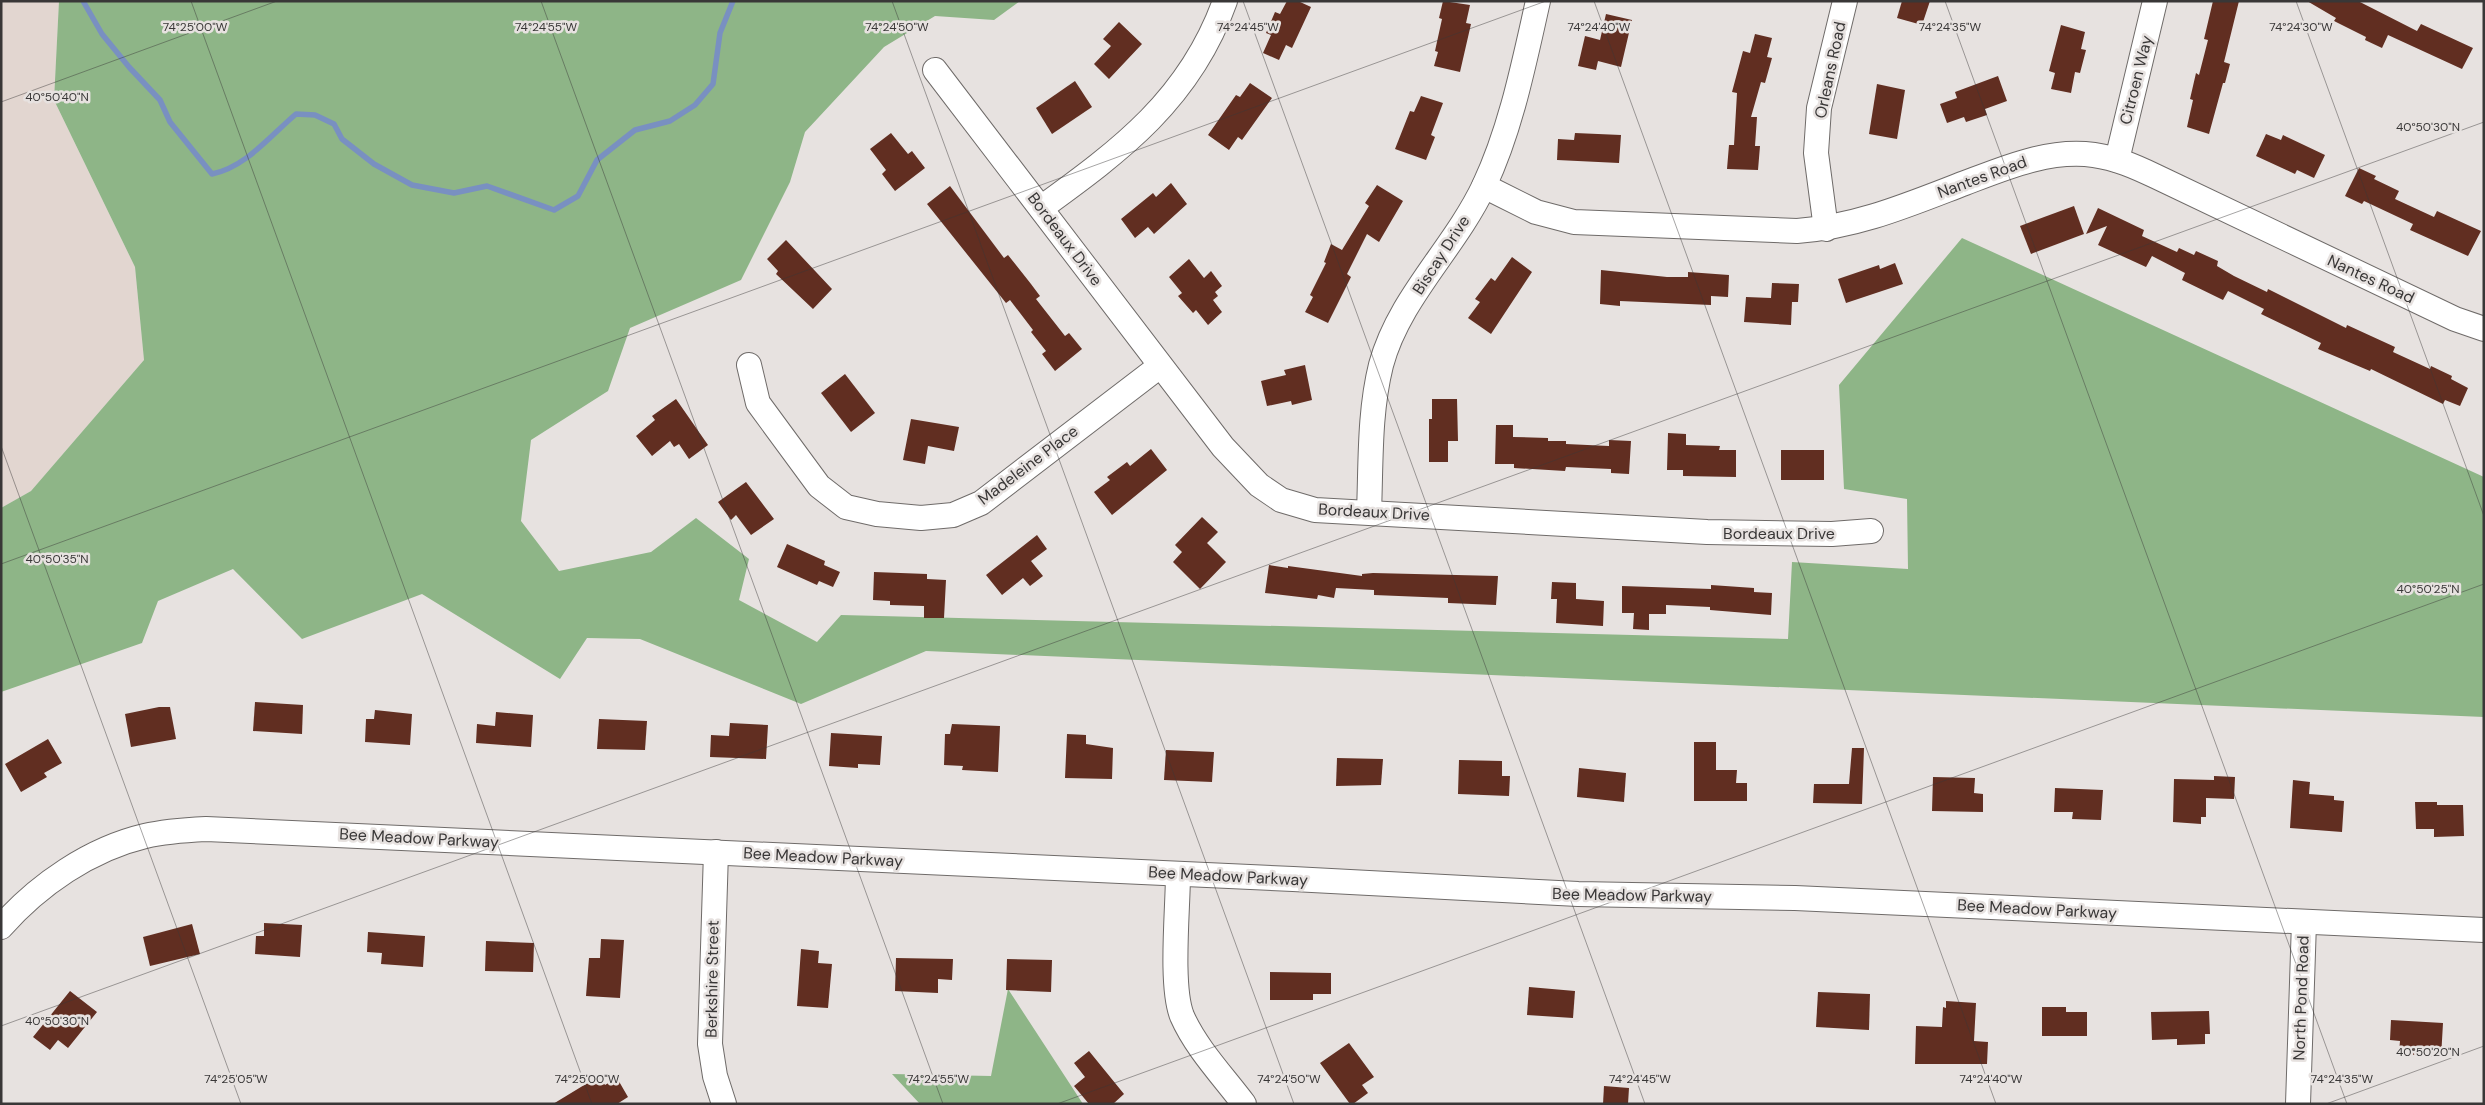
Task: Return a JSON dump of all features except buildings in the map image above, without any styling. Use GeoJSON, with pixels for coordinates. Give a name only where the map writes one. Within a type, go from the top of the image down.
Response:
{"type":"FeatureCollection","features":[{"type":"Feature","properties":{"kind":"street"},"geometry":{"type":"LineString","coordinates":[[1041,208],[1107,161],[1142,130],[1176,91],[1204,46],[1225,1]]}},
{"type":"Feature","properties":{"kind":"street","name":"Biscay Drive"},"geometry":{"type":"LineString","coordinates":[[1369,512],[1373,414],[1381,366],[1396,324],[1457,232],[1484,186],[1519,83],[1538,1]]}},
{"type":"Feature","properties":{"kind":"street","name":"Orleans Road"},"geometry":{"type":"LineString","coordinates":[[1826,229],[1816,153],[1818,108],[1845,1]]}},
{"type":"Feature","properties":{"kind":"street","name":"Citroen Way"},"geometry":{"type":"LineString","coordinates":[[2117,160],[2156,1]]}},
{"type":"Feature","properties":{"kind":"street","name":"Bordeaux Drive"},"geometry":{"type":"LineString","coordinates":[[935,70],[1223,447],[1259,485],[1281,500],[1315,510],[1707,532],[1832,534],[1871,531]]}},
{"type":"Feature","properties":{"kind":"street","name":"Nantes Road"},"geometry":{"type":"LineString","coordinates":[[1484,186],[1536,212],[1574,222],[1797,230],[1826,229],[1878,216],[2022,161],[2060,154],[2094,154],[2117,160],[2455,319],[2484,329]]}},
{"type":"Feature","properties":{"kind":"street","name":"Madeleine Place"},"geometry":{"type":"LineString","coordinates":[[749,365],[758,403],[819,486],[846,507],[876,514],[921,518],[953,515],[981,503],[1160,366]]}},
{"type":"Feature","properties":{"kind":"street","name":"Bee Meadow Parkway"},"geometry":{"type":"LineString","coordinates":[[1,927],[21,905],[73,867],[116,846],[144,836],[206,828],[284,830],[1578,894],[1794,898],[2484,930]]}},
{"type":"Feature","properties":{"kind":"street","name":"Berkshire Street"},"geometry":{"type":"LineString","coordinates":[[716,852],[710,1044],[715,1076],[724,1104]]}},
{"type":"Feature","properties":{"kind":"street"},"geometry":{"type":"LineString","coordinates":[[1178,874],[1177,989],[1182,1014],[1191,1033],[1244,1104]]}},
{"type":"Feature","properties":{"kind":"street","name":"North Pond Road"},"geometry":{"type":"LineString","coordinates":[[2298,1104],[2304,922]]}},
{"type":"Feature","properties":{"kind":"shaded area"},"geometry":{"type":"Polygon","coordinates":[[[1,1],[59,1],[54,100],[135,267],[144,360],[31,491],[1,508],[1,1]]]}},
{"type":"Feature","properties":{"kind":"green space"},"geometry":{"type":"Polygon","coordinates":[[[59,1],[1020,1],[994,20],[935,16],[884,47],[805,132],[790,182],[741,280],[630,328],[608,391],[531,440],[521,521],[559,571],[651,552],[696,518],[749,559],[739,600],[817,642],[841,615],[1788,639],[1792,562],[1908,569],[1907,499],[1844,489],[1839,385],[1962,238],[2484,477],[2484,717],[926,651],[801,704],[640,639],[587,638],[560,679],[422,594],[302,639],[233,569],[158,601],[142,643],[1,692],[1,508],[31,491],[144,360],[135,267],[54,100],[59,1]]]}},
{"type":"Feature","properties":{"kind":"green space"},"geometry":{"type":"Polygon","coordinates":[[[1008,989],[1083,1104],[920,1104],[892,1074],[991,1076],[1008,989]]]}},
{"type":"Feature","properties":{"kind":"waterway"},"geometry":{"type":"LineString","coordinates":[[83,1],[102,34],[129,67],[160,100],[170,122],[212,174],[236,165],[247,158],[296,114],[315,115],[334,124],[342,139],[374,164],[412,185],[454,193],[487,186],[554,210],[578,196],[597,160],[635,130],[670,121],[695,105],[713,84],[720,33],[733,1]]}}]}
